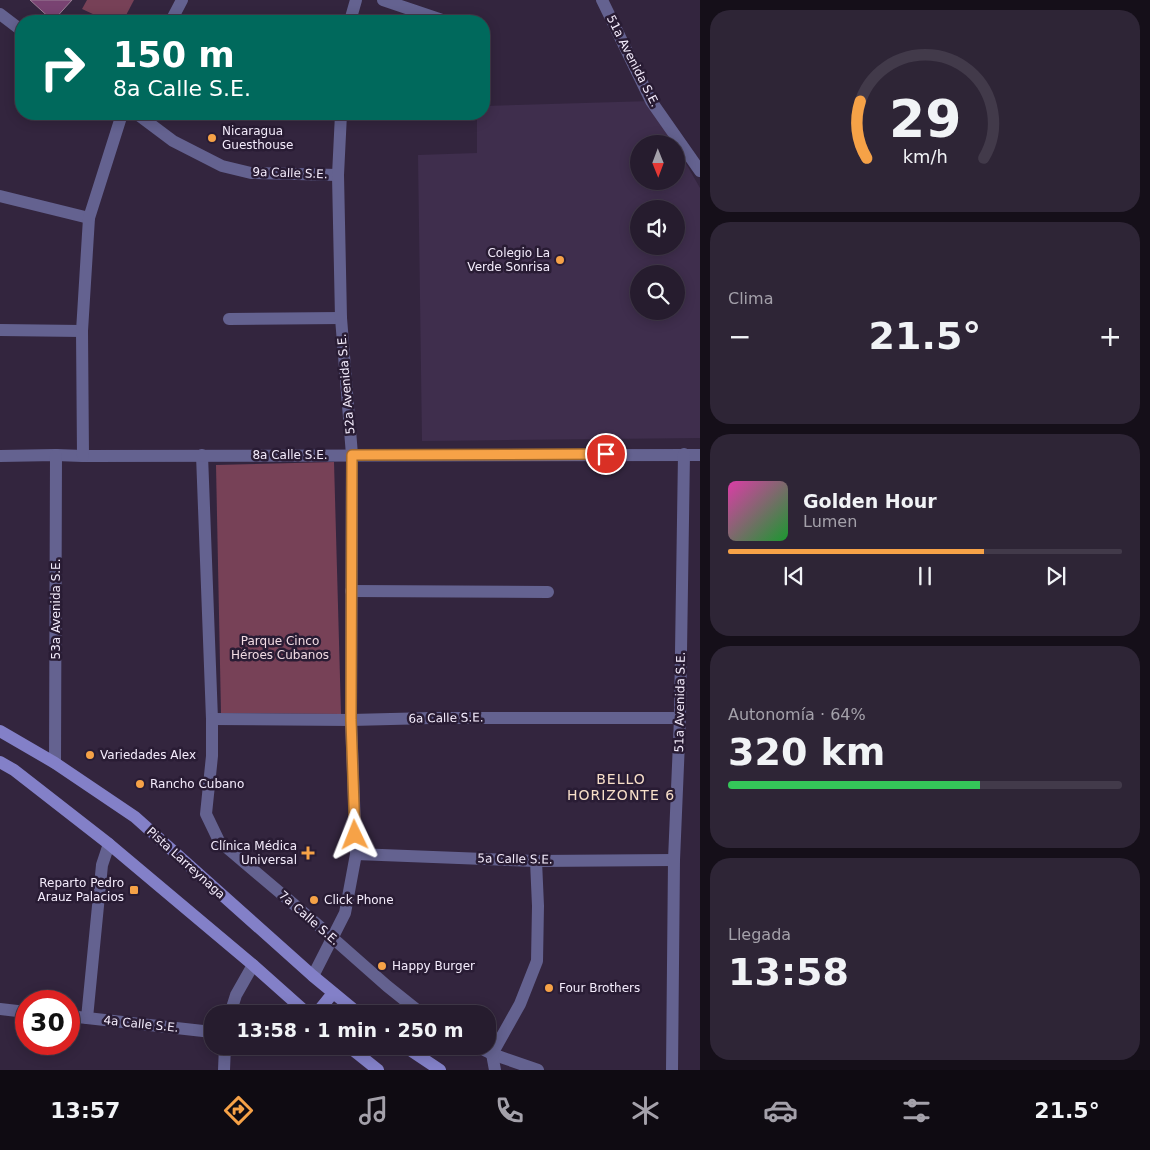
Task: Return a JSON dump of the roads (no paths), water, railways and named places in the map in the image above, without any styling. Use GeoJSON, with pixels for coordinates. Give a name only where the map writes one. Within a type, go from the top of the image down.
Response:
{"type":"FeatureCollection","features":[{"type":"Feature","properties":{"kind":"main road","name":"Pista Larreynaga"},"geometry":{"type":"LineString","coordinates":[[0,731],[55,763],[135,817],[347,1005]]}},
{"type":"Feature","properties":{"kind":"main road"},"geometry":{"type":"LineString","coordinates":[[0,762],[14,770],[110,844],[298,1005]]}},
{"type":"Feature","properties":{"kind":"main road"},"geometry":{"type":"LineString","coordinates":[[323,1005],[333,993]]}},
{"type":"Feature","properties":{"kind":"main road"},"geometry":{"type":"LineString","coordinates":[[359,1055],[378,1070]]}},
{"type":"Feature","properties":{"kind":"main road"},"geometry":{"type":"LineString","coordinates":[[417,1055],[440,1070]]}},
{"type":"Feature","properties":{"kind":"street"},"geometry":{"type":"LineString","coordinates":[[173,15],[182,0]]}},
{"type":"Feature","properties":{"kind":"street"},"geometry":{"type":"LineString","coordinates":[[352,15],[356,0]]}},
{"type":"Feature","properties":{"kind":"street"},"geometry":{"type":"LineString","coordinates":[[383,0],[427,15]]}},
{"type":"Feature","properties":{"kind":"street","name":"51a Avenida S.E."},"geometry":{"type":"LineString","coordinates":[[602,0],[651,101],[700,171]]}},
{"type":"Feature","properties":{"kind":"street"},"geometry":{"type":"LineString","coordinates":[[0,14],[15,25]]}},
{"type":"Feature","properties":{"kind":"street"},"geometry":{"type":"LineString","coordinates":[[83,456],[82,331],[89,218],[120,120]]}},
{"type":"Feature","properties":{"kind":"street","name":"9a Calle S.E."},"geometry":{"type":"LineString","coordinates":[[145,120],[173,141],[222,166],[252,173],[338,175]]}},
{"type":"Feature","properties":{"kind":"street","name":"52a Avenida S.E."},"geometry":{"type":"LineString","coordinates":[[314,976],[345,914],[356,854],[351,720],[352,455],[341,318],[338,175],[341,120]]}},
{"type":"Feature","properties":{"kind":"street"},"geometry":{"type":"LineString","coordinates":[[0,196],[89,218]]}},
{"type":"Feature","properties":{"kind":"street"},"geometry":{"type":"LineString","coordinates":[[229,319],[341,318]]}},
{"type":"Feature","properties":{"kind":"street"},"geometry":{"type":"LineString","coordinates":[[0,330],[82,331]]}},
{"type":"Feature","properties":{"kind":"street","name":"51a Avenida S.E."},"geometry":{"type":"LineString","coordinates":[[672,1070],[674,860],[680,718],[684,454]]}},
{"type":"Feature","properties":{"kind":"street","name":"53a Avenida S.E."},"geometry":{"type":"LineString","coordinates":[[55,763],[56,455]]}},
{"type":"Feature","properties":{"kind":"street"},"geometry":{"type":"LineString","coordinates":[[202,455],[212,719]]}},
{"type":"Feature","properties":{"kind":"street","name":"8a Calle S.E."},"geometry":{"type":"LineString","coordinates":[[0,456],[700,455]]}},
{"type":"Feature","properties":{"kind":"street"},"geometry":{"type":"LineString","coordinates":[[351,591],[548,592]]}},
{"type":"Feature","properties":{"kind":"street","name":"6a Calle S.E."},"geometry":{"type":"LineString","coordinates":[[212,719],[680,718]]}},
{"type":"Feature","properties":{"kind":"street","name":"7a Calle S.E."},"geometry":{"type":"LineString","coordinates":[[212,719],[212,756],[206,814],[219,841],[411,1005]]}},
{"type":"Feature","properties":{"kind":"street"},"geometry":{"type":"LineString","coordinates":[[87,1018],[102,865],[110,844]]}},
{"type":"Feature","properties":{"kind":"street","name":"5a Calle S.E."},"geometry":{"type":"LineString","coordinates":[[356,854],[536,860],[674,860]]}},
{"type":"Feature","properties":{"kind":"street"},"geometry":{"type":"LineString","coordinates":[[496,1047],[520,1004],[537,961],[538,906],[536,860]]}},
{"type":"Feature","properties":{"kind":"street"},"geometry":{"type":"LineString","coordinates":[[233,1005],[236,995],[253,965]]}},
{"type":"Feature","properties":{"kind":"street"},"geometry":{"type":"LineString","coordinates":[[0,1009],[15,1011]]}},
{"type":"Feature","properties":{"kind":"street","name":"4a Calle S.E."},"geometry":{"type":"LineString","coordinates":[[80,1017],[204,1031]]}},
{"type":"Feature","properties":{"kind":"street"},"geometry":{"type":"LineString","coordinates":[[224,1070],[225,1055]]}},
{"type":"Feature","properties":{"kind":"street"},"geometry":{"type":"LineString","coordinates":[[492,1055],[495,1070]]}},
{"type":"Feature","properties":{"kind":"street"},"geometry":{"type":"LineString","coordinates":[[495,1055],[538,1070]]}},
{"type":"Feature","properties":{"kind":"place","name":"Nicaragua Guesthouse"},"geometry":{"type":"Point","coordinates":[212,138]}},
{"type":"Feature","properties":{"kind":"place","name":"Colegio La Verde Sonrisa"},"geometry":{"type":"Point","coordinates":[560,260]}},
{"type":"Feature","properties":{"kind":"place","name":"Variedades Alex"},"geometry":{"type":"Point","coordinates":[90,755]}},
{"type":"Feature","properties":{"kind":"place","name":"Rancho Cubano"},"geometry":{"type":"Point","coordinates":[140,784]}},
{"type":"Feature","properties":{"kind":"place","name":"Clínica Médica Universal"},"geometry":{"type":"Point","coordinates":[308,853]}},
{"type":"Feature","properties":{"kind":"place","name":"Reparto Pedro Arauz Palacios"},"geometry":{"type":"Point","coordinates":[134,890]}},
{"type":"Feature","properties":{"kind":"place","name":"Click Phone"},"geometry":{"type":"Point","coordinates":[314,900]}},
{"type":"Feature","properties":{"kind":"place","name":"Happy Burger"},"geometry":{"type":"Point","coordinates":[382,966]}},
{"type":"Feature","properties":{"kind":"place","name":"Four Brothers"},"geometry":{"type":"Point","coordinates":[549,988]}},
{"type":"Feature","properties":{"kind":"district","name":"BELLO HORIZONTE 6"},"geometry":{"type":"Point","coordinates":[621,788]}},
{"type":"Feature","properties":{"kind":"park label","name":"Parque Cinco Héroes Cubanos"},"geometry":{"type":"Point","coordinates":[280,648]}}]}
